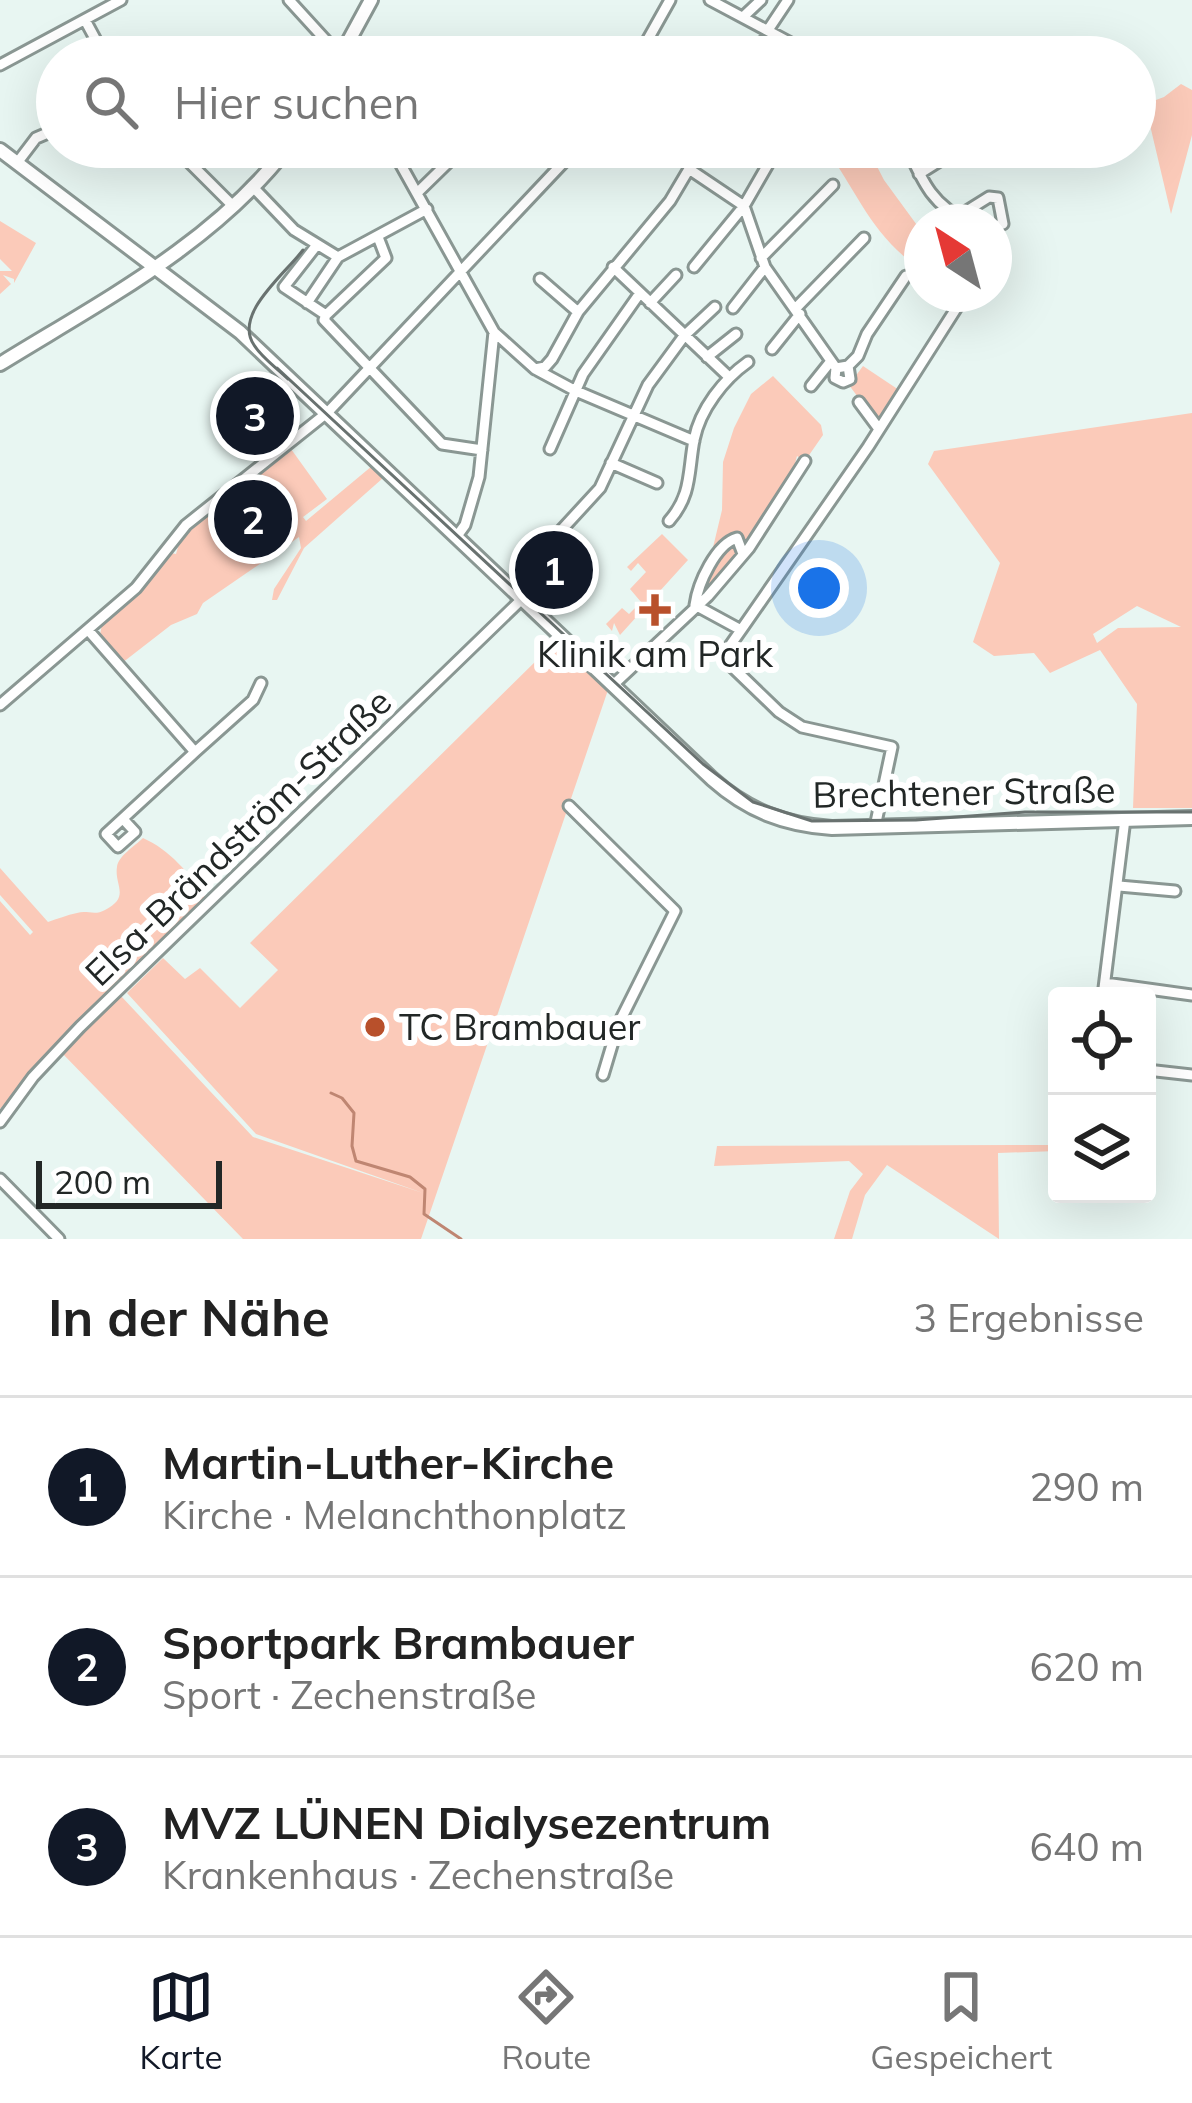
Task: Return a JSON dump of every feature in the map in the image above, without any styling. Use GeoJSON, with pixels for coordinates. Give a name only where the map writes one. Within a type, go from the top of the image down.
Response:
{"type":"FeatureCollection","features":[{"type":"Feature","properties":{"kind":"main road"},"geometry":{"type":"LineString","coordinates":[[351,36],[370,0]]}},
{"type":"Feature","properties":{"kind":"main road","name":"Brechtener Straße"},"geometry":{"type":"LineString","coordinates":[[0,150],[240,332],[718,785],[753,809],[802,825],[875,827],[1192,818]]}},
{"type":"Feature","properties":{"kind":"main road"},"geometry":{"type":"LineString","coordinates":[[0,364],[157,268],[195,240],[268,168]]}},
{"type":"Feature","properties":{"kind":"street"},"geometry":{"type":"LineString","coordinates":[[55,36],[121,0]]}},
{"type":"Feature","properties":{"kind":"street"},"geometry":{"type":"LineString","coordinates":[[289,0],[322,36]]}},
{"type":"Feature","properties":{"kind":"street"},"geometry":{"type":"LineString","coordinates":[[650,36],[670,0]]}},
{"type":"Feature","properties":{"kind":"street"},"geometry":{"type":"LineString","coordinates":[[710,0],[779,36]]}},
{"type":"Feature","properties":{"kind":"street"},"geometry":{"type":"LineString","coordinates":[[743,17],[761,0]]}},
{"type":"Feature","properties":{"kind":"street"},"geometry":{"type":"LineString","coordinates":[[768,30],[788,0]]}},
{"type":"Feature","properties":{"kind":"street"},"geometry":{"type":"LineString","coordinates":[[86,20],[94,36]]}},
{"type":"Feature","properties":{"kind":"street"},"geometry":{"type":"LineString","coordinates":[[0,49],[2,64],[36,46]]}},
{"type":"Feature","properties":{"kind":"street"},"geometry":{"type":"LineString","coordinates":[[16,163],[36,137]]}},
{"type":"Feature","properties":{"kind":"street"},"geometry":{"type":"LineString","coordinates":[[197,168],[232,205]]}},
{"type":"Feature","properties":{"kind":"street"},"geometry":{"type":"LineString","coordinates":[[403,168],[494,332],[535,369],[694,441]]}},
{"type":"Feature","properties":{"kind":"street"},"geometry":{"type":"LineString","coordinates":[[417,193],[443,168]]}},
{"type":"Feature","properties":{"kind":"street"},"geometry":{"type":"LineString","coordinates":[[0,705],[145,579],[186,525],[327,413],[558,168]]}},
{"type":"Feature","properties":{"kind":"street"},"geometry":{"type":"LineString","coordinates":[[694,267],[744,206],[766,168]]}},
{"type":"Feature","properties":{"kind":"street"},"geometry":{"type":"LineString","coordinates":[[917,168],[928,193],[941,204]]}},
{"type":"Feature","properties":{"kind":"street"},"geometry":{"type":"LineString","coordinates":[[919,173],[927,168]]}},
{"type":"Feature","properties":{"kind":"street"},"geometry":{"type":"LineString","coordinates":[[535,369],[552,359],[578,311],[670,201],[689,169],[744,206],[763,262],[838,365]]}},
{"type":"Feature","properties":{"kind":"street"},"geometry":{"type":"LineString","coordinates":[[734,308],[763,262],[832,185]]}},
{"type":"Feature","properties":{"kind":"street"},"geometry":{"type":"LineString","coordinates":[[251,186],[294,230],[338,257]]}},
{"type":"Feature","properties":{"kind":"street"},"geometry":{"type":"LineString","coordinates":[[307,303],[338,257],[427,209]]}},
{"type":"Feature","properties":{"kind":"street"},"geometry":{"type":"LineString","coordinates":[[325,317],[386,258],[378,237]]}},
{"type":"Feature","properties":{"kind":"street"},"geometry":{"type":"LineString","coordinates":[[772,349],[798,311],[864,238]]}},
{"type":"Feature","properties":{"kind":"street"},"geometry":{"type":"LineString","coordinates":[[316,246],[284,287],[325,317],[442,444],[482,450]]}},
{"type":"Feature","properties":{"kind":"street"},"geometry":{"type":"LineString","coordinates":[[613,267],[728,376]]}},
{"type":"Feature","properties":{"kind":"street"},"geometry":{"type":"LineString","coordinates":[[650,303],[676,274]]}},
{"type":"Feature","properties":{"kind":"street"},"geometry":{"type":"LineString","coordinates":[[540,279],[578,311]]}},
{"type":"Feature","properties":{"kind":"street"},"geometry":{"type":"LineString","coordinates":[[811,386],[859,356],[867,334],[904,279]]}},
{"type":"Feature","properties":{"kind":"street"},"geometry":{"type":"LineString","coordinates":[[550,449],[584,374],[640,293]]}},
{"type":"Feature","properties":{"kind":"street"},"geometry":{"type":"LineString","coordinates":[[510,586],[600,488],[631,415],[661,364],[715,307]]}},
{"type":"Feature","properties":{"kind":"street"},"geometry":{"type":"LineString","coordinates":[[875,827],[892,748],[802,727],[779,712],[722,657],[954,312]]}},
{"type":"Feature","properties":{"kind":"street"},"geometry":{"type":"LineString","coordinates":[[457,536],[469,511],[482,450],[494,332]]}},
{"type":"Feature","properties":{"kind":"street"},"geometry":{"type":"LineString","coordinates":[[707,357],[736,334]]}},
{"type":"Feature","properties":{"kind":"street"},"geometry":{"type":"LineString","coordinates":[[669,521],[686,496],[694,441],[728,376],[748,362]]}},
{"type":"Feature","properties":{"kind":"street"},"geometry":{"type":"LineString","coordinates":[[859,402],[879,429]]}},
{"type":"Feature","properties":{"kind":"street"},"geometry":{"type":"LineString","coordinates":[[613,685],[708,596],[743,554],[805,461]]}},
{"type":"Feature","properties":{"kind":"street"},"geometry":{"type":"LineString","coordinates":[[611,463],[657,483]]}},
{"type":"Feature","properties":{"kind":"street"},"geometry":{"type":"LineString","coordinates":[[695,605],[729,539],[742,543],[743,554]]}},
{"type":"Feature","properties":{"kind":"street"},"geometry":{"type":"LineString","coordinates":[[552,540],[576,562]]}},
{"type":"Feature","properties":{"kind":"street","name":"Elsa-Brändström-Straße"},"geometry":{"type":"LineString","coordinates":[[0,1122],[33,1077],[80,1027],[522,598]]}},
{"type":"Feature","properties":{"kind":"street"},"geometry":{"type":"LineString","coordinates":[[695,605],[741,629]]}},
{"type":"Feature","properties":{"kind":"street"},"geometry":{"type":"LineString","coordinates":[[88,630],[195,752]]}},
{"type":"Feature","properties":{"kind":"street"},"geometry":{"type":"LineString","coordinates":[[123,819],[253,700],[261,683]]}},
{"type":"Feature","properties":{"kind":"street"},"geometry":{"type":"LineString","coordinates":[[569,806],[675,911],[618,1025],[603,1075]]}},
{"type":"Feature","properties":{"kind":"street"},"geometry":{"type":"LineString","coordinates":[[1104,987],[1125,820]]}},
{"type":"Feature","properties":{"kind":"street"},"geometry":{"type":"LineString","coordinates":[[1119,886],[1175,891]]}},
{"type":"Feature","properties":{"kind":"street"},"geometry":{"type":"LineString","coordinates":[[1105,983],[1192,994]]}},
{"type":"Feature","properties":{"kind":"street"},"geometry":{"type":"LineString","coordinates":[[1156,1071],[1192,1075]]}},
{"type":"Feature","properties":{"kind":"street"},"geometry":{"type":"LineString","coordinates":[[0,1179],[59,1239]]}},
{"type":"Feature","properties":{"kind":"shaded area"},"geometry":{"type":"Polygon","coordinates":[[[1181,84],[1192,90],[1192,135],[1171,214],[1156,151],[1156,100],[1181,84]]]}},
{"type":"Feature","properties":{"kind":"shaded area"},"geometry":{"type":"Polygon","coordinates":[[[839,168],[878,168],[904,207],[904,256],[839,168]]]}},
{"type":"Feature","properties":{"kind":"shaded area"},"geometry":{"type":"Polygon","coordinates":[[[0,221],[36,243],[14,283],[3,275],[11,284],[0,294],[0,271],[12,271],[0,259],[0,221]]]}},
{"type":"Feature","properties":{"kind":"shaded area"},"geometry":{"type":"Polygon","coordinates":[[[863,366],[899,390],[877,423],[849,385],[863,366]]]}},
{"type":"Feature","properties":{"kind":"shaded area"},"geometry":{"type":"Polygon","coordinates":[[[773,376],[821,425],[823,435],[805,461],[797,456],[771,513],[702,593],[722,510],[723,462],[734,428],[751,394],[773,376]]]}},
{"type":"Feature","properties":{"kind":"shaded area"},"geometry":{"type":"Polygon","coordinates":[[[1192,413],[1192,808],[1133,808],[1137,704],[1100,650],[1050,673],[1034,653],[994,656],[973,642],[1000,563],[928,464],[934,451],[1192,413]],[[1137,606],[1093,634],[1097,643],[1118,628],[1181,627],[1137,606]]]}},
{"type":"Feature","properties":{"kind":"shaded area"},"geometry":{"type":"Polygon","coordinates":[[[291,449],[327,499],[303,517],[306,521],[372,466],[383,478],[304,548],[277,600],[272,600],[274,589],[301,548],[299,537],[122,663],[100,635],[102,624],[145,587],[171,553],[176,554],[181,537],[291,449]]]}},
{"type":"Feature","properties":{"kind":"shaded area"},"geometry":{"type":"Polygon","coordinates":[[[662,534],[688,560],[620,635],[614,623],[612,631],[606,624],[622,608],[629,614],[641,602],[630,589],[646,572],[638,563],[631,571],[627,567],[662,534]]]}},
{"type":"Feature","properties":{"kind":"shaded area"},"geometry":{"type":"Polygon","coordinates":[[[561,646],[608,690],[421,1239],[243,1239],[61,1052],[121,996],[253,1137],[423,1193],[256,1134],[127,993],[163,958],[185,979],[200,968],[240,1008],[278,970],[250,943],[541,656],[546,660],[561,646]]]}},
{"type":"Feature","properties":{"kind":"shaded area"},"geometry":{"type":"Polygon","coordinates":[[[143,838],[178,863],[206,898],[77,1024],[0,1109],[0,901],[30,935],[33,932],[0,895],[0,868],[48,922],[81,912],[98,913],[117,900],[118,863],[143,838]]]}},
{"type":"Feature","properties":{"kind":"shaded area"},"geometry":{"type":"Polygon","coordinates":[[[1048,1145],[1048,1151],[998,1153],[999,1239],[887,1165],[865,1195],[852,1239],[834,1239],[850,1191],[863,1174],[849,1161],[714,1166],[717,1146],[1048,1145]]]}},
{"type":"Feature","properties":{"kind":"waterway"},"geometry":{"type":"LineString","coordinates":[[331,1093],[354,1113],[356,1161],[410,1177],[425,1189],[424,1214],[461,1239]]}},
{"type":"Feature","properties":{"kind":"tram line"},"geometry":{"type":"LineString","coordinates":[[288,379],[254,345],[250,320],[264,295],[303,250]]}},
{"type":"Feature","properties":{"kind":"tram line"},"geometry":{"type":"LineString","coordinates":[[277,368],[703,764],[753,802],[812,821],[1025,812],[1192,812]]}},
{"type":"Feature","properties":{"kind":"place","name":"MVZ LÜNEN Dialysezentrum"},"geometry":{"type":"Point","coordinates":[255,416]}},
{"type":"Feature","properties":{"kind":"place","name":"Sportpark Brambauer"},"geometry":{"type":"Point","coordinates":[253,519]}},
{"type":"Feature","properties":{"kind":"place","name":"Martin-Luther-Kirche"},"geometry":{"type":"Point","coordinates":[554,570]}},
{"type":"Feature","properties":{"kind":"place","name":"Klinik am Park"},"geometry":{"type":"Point","coordinates":[655,610]}},
{"type":"Feature","properties":{"kind":"place","name":"TC Brambauer"},"geometry":{"type":"Point","coordinates":[375,1027]}}]}
